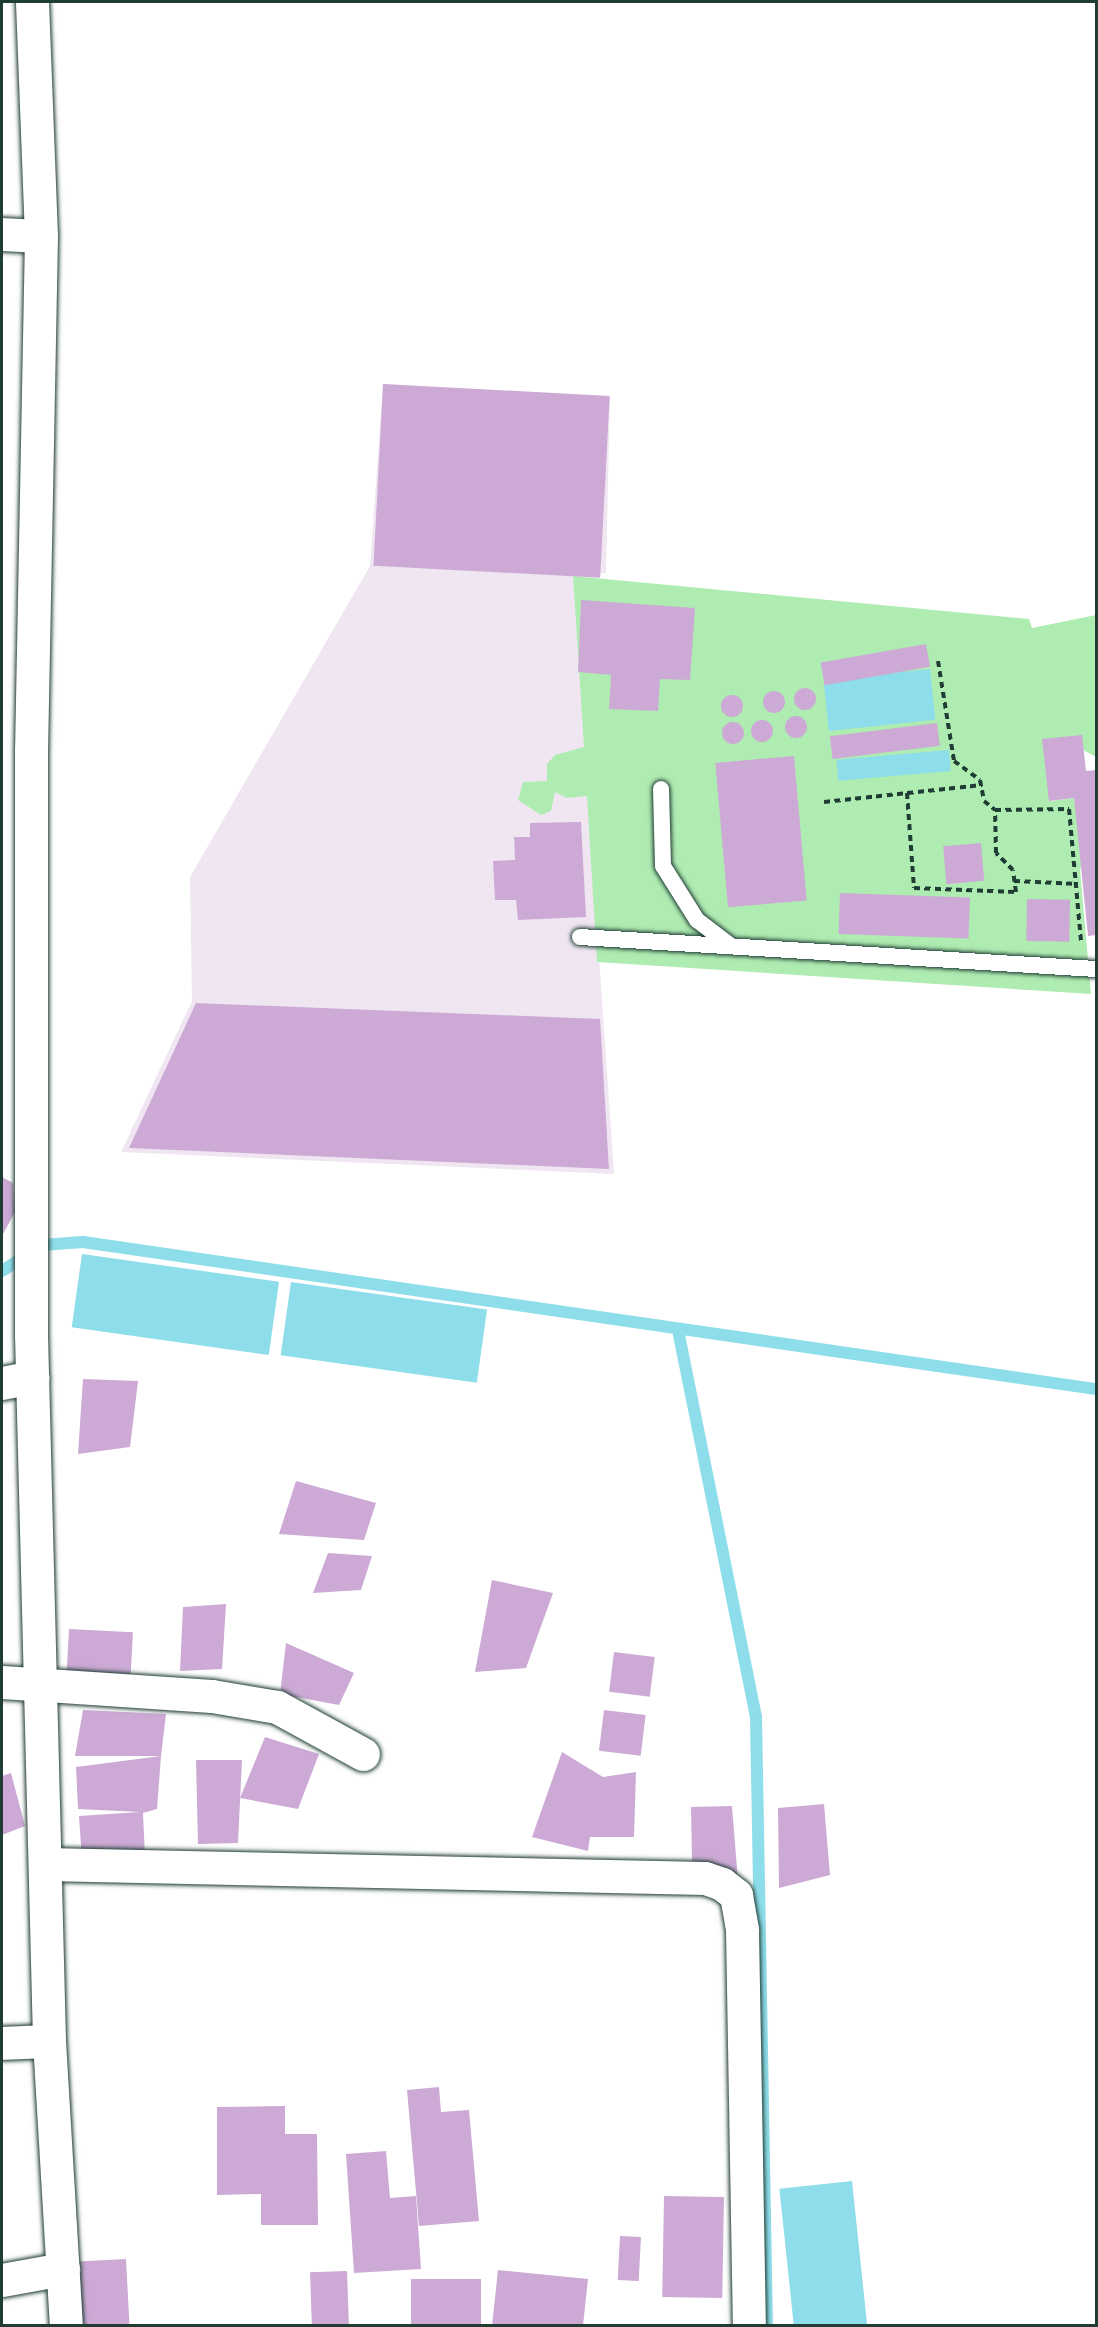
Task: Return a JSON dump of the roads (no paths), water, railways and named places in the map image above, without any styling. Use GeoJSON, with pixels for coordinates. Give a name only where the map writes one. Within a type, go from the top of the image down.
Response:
{"type":"FeatureCollection","features":[{"type":"Feature","properties":{"kind":"street"},"geometry":{"type":"LineString","coordinates":[[32,2],[41,236],[30,750],[30,1247],[17,1380],[39,1682],[49,2041],[66,2325]]}},
{"type":"Feature","properties":{"kind":"street"},"geometry":{"type":"LineString","coordinates":[[2,234],[41,236]]}},
{"type":"Feature","properties":{"kind":"street"},"geometry":{"type":"LineString","coordinates":[[2,1682],[39,1682],[277,1707],[363,1754]]}},
{"type":"Feature","properties":{"kind":"street"},"geometry":{"type":"LineString","coordinates":[[45,1864],[705,1878],[722,1884],[736,1895],[742,1930],[749,2325]]}},
{"type":"Feature","properties":{"kind":"street"},"geometry":{"type":"LineString","coordinates":[[2,2043],[49,2041]]}},
{"type":"Feature","properties":{"kind":"street"},"geometry":{"type":"LineString","coordinates":[[2,2280],[63,2269]]}},
{"type":"Feature","properties":{"kind":"lane"},"geometry":{"type":"LineString","coordinates":[[660,789],[663,866],[697,920],[731,946]]}},
{"type":"Feature","properties":{"kind":"lane"},"geometry":{"type":"LineString","coordinates":[[580,938],[1089,969]]}},
{"type":"Feature","properties":{"kind":"water"},"geometry":{"type":"Polygon","coordinates":[[[930,669],[935,720],[829,731],[824,680],[930,669]]]}},
{"type":"Feature","properties":{"kind":"water"},"geometry":{"type":"Polygon","coordinates":[[[949,750],[951,771],[838,781],[836,760],[949,750]]]}},
{"type":"Feature","properties":{"kind":"water"},"geometry":{"type":"Polygon","coordinates":[[[82,1254],[279,1282],[269,1355],[72,1327],[82,1254]]]}},
{"type":"Feature","properties":{"kind":"water"},"geometry":{"type":"Polygon","coordinates":[[[291,1282],[487,1310],[477,1383],[281,1355],[291,1282]]]}},
{"type":"Feature","properties":{"kind":"water"},"geometry":{"type":"Polygon","coordinates":[[[852,2181],[867,2325],[794,2326],[779,2189],[852,2181]]]}},
{"type":"Feature","properties":{"kind":"waterway"},"geometry":{"type":"LineString","coordinates":[[2,1271],[42,1245],[83,1242],[1096,1389]]}},
{"type":"Feature","properties":{"kind":"waterway"},"geometry":{"type":"LineString","coordinates":[[678,1330],[756,1717],[767,2326]]}}]}
